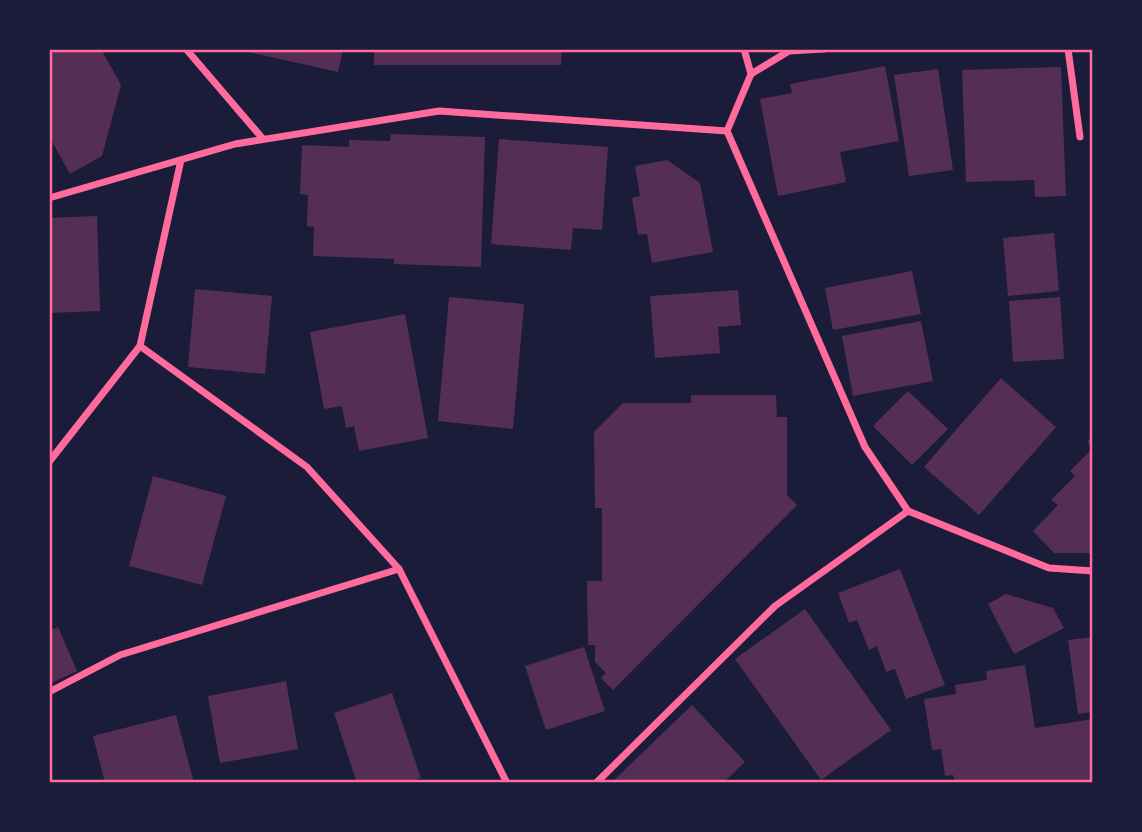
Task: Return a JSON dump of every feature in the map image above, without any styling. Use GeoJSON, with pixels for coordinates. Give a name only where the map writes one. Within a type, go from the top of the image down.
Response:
{"type":"FeatureCollection","features":[{"type":"Feature","properties":{"kind":"street"},"geometry":{"type":"LineString","coordinates":[[186,49],[263,138]]}},
{"type":"Feature","properties":{"kind":"street"},"geometry":{"type":"LineString","coordinates":[[744,49],[751,74]]}},
{"type":"Feature","properties":{"kind":"street"},"geometry":{"type":"LineString","coordinates":[[824,49],[789,51],[751,74],[727,131],[865,447],[908,511],[1049,568],[1093,571]]}},
{"type":"Feature","properties":{"kind":"street"},"geometry":{"type":"LineString","coordinates":[[1068,49],[1080,137]]}},
{"type":"Feature","properties":{"kind":"street"},"geometry":{"type":"LineString","coordinates":[[49,198],[263,138],[439,111],[727,131]]}},
{"type":"Feature","properties":{"kind":"street"},"geometry":{"type":"LineString","coordinates":[[49,462],[140,346],[181,160]]}},
{"type":"Feature","properties":{"kind":"street"},"geometry":{"type":"LineString","coordinates":[[140,346],[307,467],[399,569],[507,783]]}},
{"type":"Feature","properties":{"kind":"street"},"geometry":{"type":"LineString","coordinates":[[596,783],[775,606],[908,511]]}},
{"type":"Feature","properties":{"kind":"street"},"geometry":{"type":"LineString","coordinates":[[49,692],[120,655],[399,569]]}},
{"type":"Feature","properties":{"kind":"building"},"geometry":{"type":"Polygon","coordinates":[[[49,49],[101,49],[121,85],[102,156],[70,174],[49,136],[49,49]]]}},
{"type":"Feature","properties":{"kind":"building"},"geometry":{"type":"Polygon","coordinates":[[[235,49],[343,49],[338,72],[235,49]]]}},
{"type":"Feature","properties":{"kind":"building"},"geometry":{"type":"Polygon","coordinates":[[[374,49],[562,49],[561,65],[374,65],[374,49]]]}},
{"type":"Feature","properties":{"kind":"building"},"geometry":{"type":"Polygon","coordinates":[[[885,66],[899,141],[840,152],[846,182],[778,196],[760,99],[792,93],[790,84],[885,66]]]}},
{"type":"Feature","properties":{"kind":"building"},"geometry":{"type":"Polygon","coordinates":[[[1061,67],[1066,196],[1035,197],[1034,180],[966,182],[962,70],[1061,67]]]}},
{"type":"Feature","properties":{"kind":"building"},"geometry":{"type":"Polygon","coordinates":[[[938,69],[953,170],[909,176],[894,75],[938,69]]]}},
{"type":"Feature","properties":{"kind":"building"},"geometry":{"type":"Polygon","coordinates":[[[391,134],[485,137],[481,267],[394,264],[394,259],[313,256],[314,227],[307,226],[308,195],[300,194],[302,145],[349,147],[349,140],[390,141],[391,134]]]}},
{"type":"Feature","properties":{"kind":"building"},"geometry":{"type":"Polygon","coordinates":[[[499,139],[608,147],[602,230],[573,228],[571,250],[491,244],[499,139]]]}},
{"type":"Feature","properties":{"kind":"building"},"geometry":{"type":"Polygon","coordinates":[[[667,160],[700,183],[713,252],[652,263],[647,234],[638,235],[632,198],[640,196],[635,166],[667,160]]]}},
{"type":"Feature","properties":{"kind":"building"},"geometry":{"type":"Polygon","coordinates":[[[97,216],[100,311],[49,313],[49,218],[97,216]]]}},
{"type":"Feature","properties":{"kind":"building"},"geometry":{"type":"Polygon","coordinates":[[[1054,233],[1059,291],[1008,296],[1003,238],[1054,233]]]}},
{"type":"Feature","properties":{"kind":"building"},"geometry":{"type":"Polygon","coordinates":[[[912,271],[921,314],[833,330],[825,288],[912,271]]]}},
{"type":"Feature","properties":{"kind":"building"},"geometry":{"type":"Polygon","coordinates":[[[195,289],[272,296],[265,374],[188,367],[195,289]]]}},
{"type":"Feature","properties":{"kind":"building"},"geometry":{"type":"Polygon","coordinates":[[[738,290],[741,325],[718,327],[720,353],[655,358],[650,296],[738,290]]]}},
{"type":"Feature","properties":{"kind":"building"},"geometry":{"type":"Polygon","coordinates":[[[449,297],[524,304],[513,429],[438,421],[449,297]]]}},
{"type":"Feature","properties":{"kind":"building"},"geometry":{"type":"Polygon","coordinates":[[[1060,297],[1064,359],[1013,362],[1009,301],[1060,297]]]}},
{"type":"Feature","properties":{"kind":"building"},"geometry":{"type":"Polygon","coordinates":[[[405,314],[428,438],[359,451],[354,426],[346,428],[342,406],[324,409],[310,332],[405,314]]]}},
{"type":"Feature","properties":{"kind":"building"},"geometry":{"type":"Polygon","coordinates":[[[921,321],[933,381],[853,396],[842,336],[921,321]]]}},
{"type":"Feature","properties":{"kind":"building"},"geometry":{"type":"Polygon","coordinates":[[[1001,378],[1056,427],[979,515],[924,467],[1001,378]]]}},
{"type":"Feature","properties":{"kind":"building"},"geometry":{"type":"Polygon","coordinates":[[[908,391],[948,429],[912,465],[873,426],[908,391]]]}},
{"type":"Feature","properties":{"kind":"building"},"geometry":{"type":"Polygon","coordinates":[[[691,395],[776,395],[777,417],[787,417],[787,495],[797,505],[613,690],[601,678],[606,673],[595,662],[595,645],[588,645],[587,581],[602,581],[602,508],[595,508],[594,432],[623,403],[691,403],[691,395]]]}},
{"type":"Feature","properties":{"kind":"building"},"geometry":{"type":"Polygon","coordinates":[[[1093,435],[1093,448],[1087,442],[1093,435]]]}},
{"type":"Feature","properties":{"kind":"building"},"geometry":{"type":"Polygon","coordinates":[[[1093,448],[1093,553],[1054,553],[1033,531],[1058,505],[1051,500],[1075,476],[1070,471],[1093,448]]]}},
{"type":"Feature","properties":{"kind":"building"},"geometry":{"type":"Polygon","coordinates":[[[153,476],[226,496],[202,585],[129,566],[153,476]]]}},
{"type":"Feature","properties":{"kind":"building"},"geometry":{"type":"Polygon","coordinates":[[[900,569],[945,685],[906,699],[895,669],[886,672],[877,646],[869,650],[857,620],[849,623],[838,593],[900,569]]]}},
{"type":"Feature","properties":{"kind":"building"},"geometry":{"type":"Polygon","coordinates":[[[1006,594],[1053,608],[1064,628],[1014,654],[988,604],[1006,594]]]}},
{"type":"Feature","properties":{"kind":"building"},"geometry":{"type":"Polygon","coordinates":[[[805,609],[891,730],[821,780],[735,659],[805,609]]]}},
{"type":"Feature","properties":{"kind":"building"},"geometry":{"type":"Polygon","coordinates":[[[58,627],[77,671],[49,684],[49,631],[58,627]]]}},
{"type":"Feature","properties":{"kind":"building"},"geometry":{"type":"Polygon","coordinates":[[[1093,637],[1093,712],[1078,714],[1068,640],[1093,637]]]}},
{"type":"Feature","properties":{"kind":"building"},"geometry":{"type":"Polygon","coordinates":[[[584,647],[605,711],[546,730],[525,666],[584,647]]]}},
{"type":"Feature","properties":{"kind":"building"},"geometry":{"type":"Polygon","coordinates":[[[1025,665],[1035,728],[1093,719],[1093,780],[1076,783],[955,783],[953,775],[945,776],[941,749],[932,750],[924,699],[956,694],[955,685],[987,680],[986,671],[1025,665]]]}},
{"type":"Feature","properties":{"kind":"building"},"geometry":{"type":"Polygon","coordinates":[[[286,681],[298,749],[220,763],[208,696],[286,681]]]}},
{"type":"Feature","properties":{"kind":"building"},"geometry":{"type":"Polygon","coordinates":[[[392,693],[421,778],[407,783],[357,783],[334,713],[392,693]]]}},
{"type":"Feature","properties":{"kind":"building"},"geometry":{"type":"Polygon","coordinates":[[[692,705],[745,762],[723,783],[611,783],[692,705]]]}},
{"type":"Feature","properties":{"kind":"building"},"geometry":{"type":"Polygon","coordinates":[[[176,715],[194,783],[105,783],[93,736],[176,715]]]}}]}
